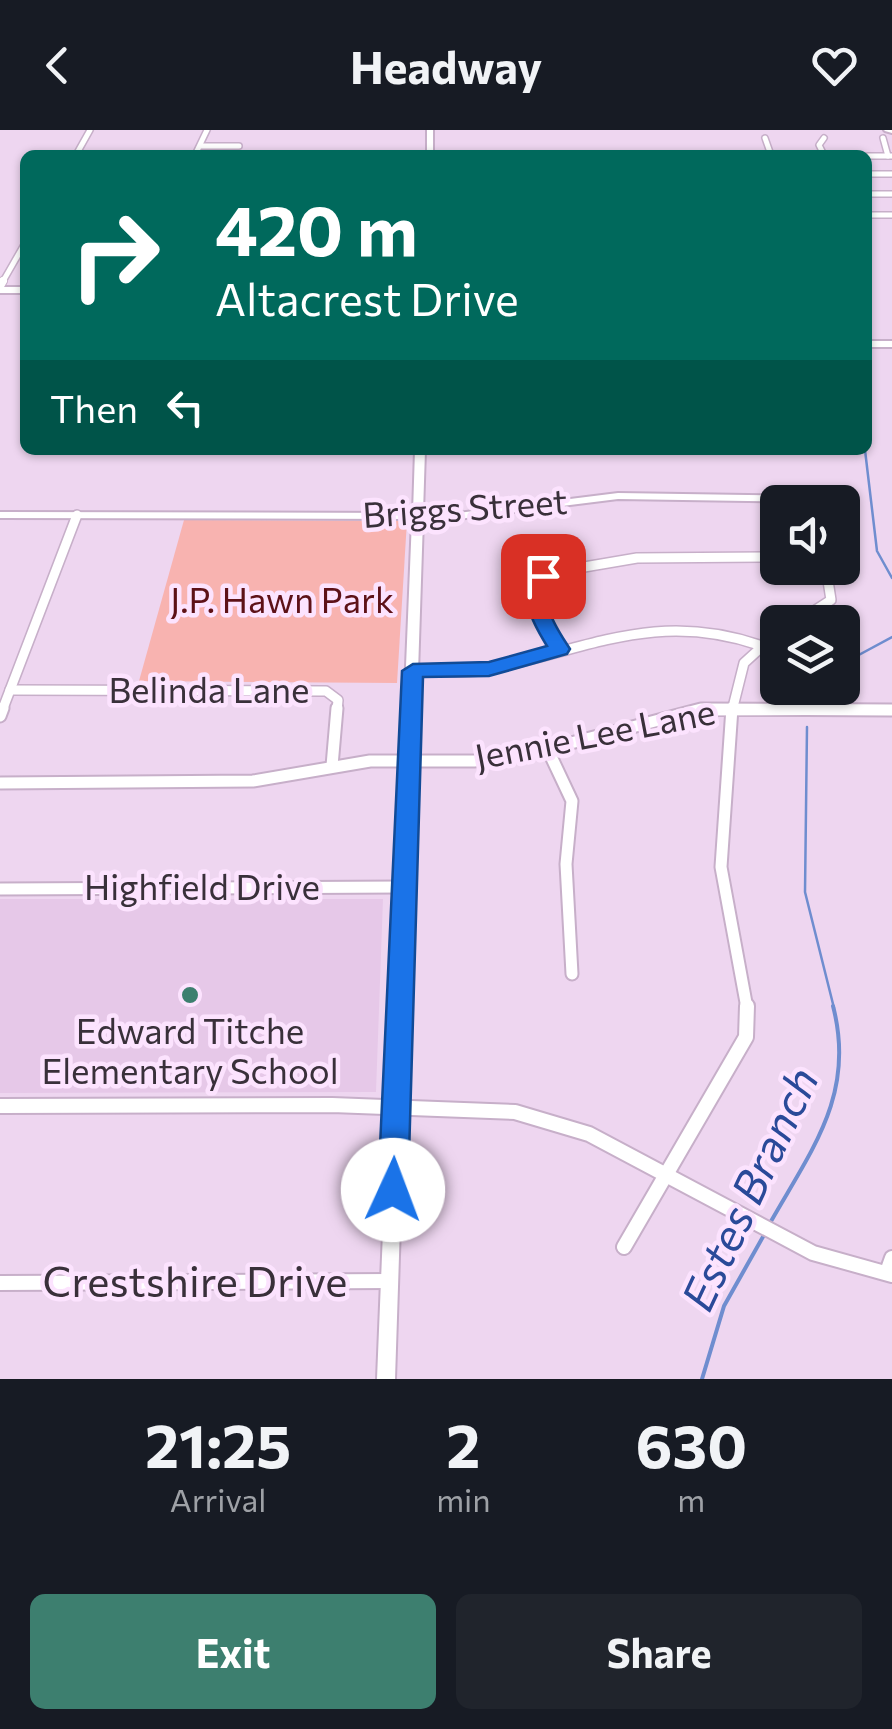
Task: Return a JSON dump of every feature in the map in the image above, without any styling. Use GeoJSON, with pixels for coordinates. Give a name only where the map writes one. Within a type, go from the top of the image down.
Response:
{"type":"FeatureCollection","features":[{"type":"Feature","properties":{"kind":"street"},"geometry":{"type":"LineString","coordinates":[[199,150],[207,130]]}},
{"type":"Feature","properties":{"kind":"street"},"geometry":{"type":"LineString","coordinates":[[887,133],[890,156]]}},
{"type":"Feature","properties":{"kind":"street"},"geometry":{"type":"LineString","coordinates":[[765,138],[770,150]]}},
{"type":"Feature","properties":{"kind":"street"},"geometry":{"type":"LineString","coordinates":[[822,150],[824,138]]}},
{"type":"Feature","properties":{"kind":"street"},"geometry":{"type":"LineString","coordinates":[[201,146],[239,146]]}},
{"type":"Feature","properties":{"kind":"street"},"geometry":{"type":"LineString","coordinates":[[0,291],[20,253]]}},
{"type":"Feature","properties":{"kind":"street"},"geometry":{"type":"LineString","coordinates":[[386,1379],[420,455]]}},
{"type":"Feature","properties":{"kind":"street","name":"Briggs Street"},"geometry":{"type":"LineString","coordinates":[[0,516],[472,516],[618,496],[760,500]]}},
{"type":"Feature","properties":{"kind":"street"},"geometry":{"type":"LineString","coordinates":[[0,716],[77,515]]}},
{"type":"Feature","properties":{"kind":"street"},"geometry":{"type":"LineString","coordinates":[[560,649],[545,630],[538,605],[539,581],[549,572],[637,558],[760,557]]}},
{"type":"Feature","properties":{"kind":"street"},"geometry":{"type":"LineString","coordinates":[[413,671],[489,669],[619,634],[693,627],[726,631],[758,645],[743,665],[734,709],[720,867],[748,1025],[741,1050],[624,1247]]}},
{"type":"Feature","properties":{"kind":"street","name":"Belinda Lane"},"geometry":{"type":"LineString","coordinates":[[10,690],[326,691],[338,700],[332,766]]}},
{"type":"Feature","properties":{"kind":"street","name":"Jennie Lee Lane"},"geometry":{"type":"LineString","coordinates":[[0,783],[253,781],[332,766],[499,759],[548,750],[684,712],[892,710]]}},
{"type":"Feature","properties":{"kind":"street"},"geometry":{"type":"LineString","coordinates":[[548,750],[572,801],[566,864],[572,974]]}},
{"type":"Feature","properties":{"kind":"street","name":"Highfield Drive"},"geometry":{"type":"LineString","coordinates":[[0,888],[404,887]]}},
{"type":"Feature","properties":{"kind":"street"},"geometry":{"type":"LineString","coordinates":[[0,1106],[481,1108],[543,1119],[589,1134],[768,1231],[835,1262],[890,1268]]}},
{"type":"Feature","properties":{"kind":"street","name":"Crestshire Drive"},"geometry":{"type":"LineString","coordinates":[[0,1283],[390,1281]]}},
{"type":"Feature","properties":{"kind":"shaded area","name":"Edward Titche Elementary School"},"geometry":{"type":"Polygon","coordinates":[[[0,899],[383,899],[376,1092],[0,1093],[0,899]]]}},
{"type":"Feature","properties":{"kind":"green space","name":"J.P. Hawn Park"},"geometry":{"type":"Polygon","coordinates":[[[184,520],[407,521],[397,683],[139,681],[184,520]]]}},
{"type":"Feature","properties":{"kind":"waterway","name":"Estes Branch"},"geometry":{"type":"LineString","coordinates":[[866,455],[877,551],[892,578]]}},
{"type":"Feature","properties":{"kind":"waterway","name":"Estes Branch"},"geometry":{"type":"LineString","coordinates":[[860,654],[892,637]]}},
{"type":"Feature","properties":{"kind":"waterway","name":"Estes Branch"},"geometry":{"type":"LineString","coordinates":[[807,727],[805,892],[834,1008]]}},
{"type":"Feature","properties":{"kind":"waterway","name":"Estes Branch"},"geometry":{"type":"LineString","coordinates":[[770,1223],[814,1145],[834,1094],[839,1038],[833,1006]]}},
{"type":"Feature","properties":{"kind":"waterway","name":"Estes Branch"},"geometry":{"type":"LineString","coordinates":[[702,1379],[724,1306],[764,1235]]}},
{"type":"Feature","properties":{"kind":"place","name":"Edward Titche Elementary School"},"geometry":{"type":"Point","coordinates":[190,995]}},
{"type":"Feature","properties":{"kind":"route"},"geometry":{"type":"LineString","coordinates":[[393,1190],[413,671],[489,669],[560,649],[539,617],[536,592],[543,576]]}}]}
